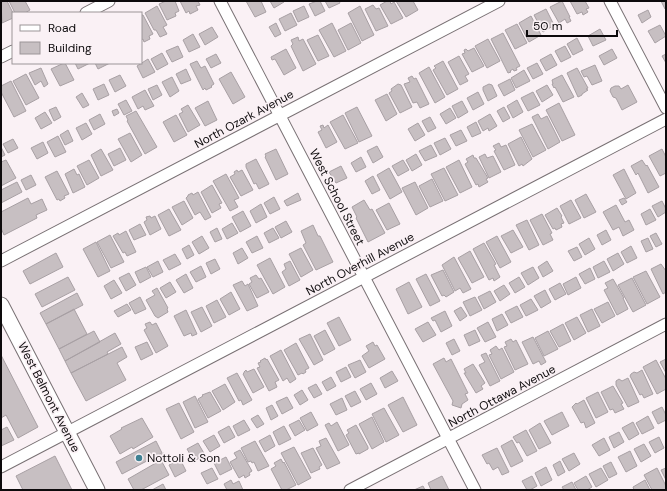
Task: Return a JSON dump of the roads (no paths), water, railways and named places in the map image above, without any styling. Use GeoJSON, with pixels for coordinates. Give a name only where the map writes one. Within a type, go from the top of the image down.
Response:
{"type":"FeatureCollection","features":[{"type":"Feature","properties":{"kind":"main road","name":"West Belmont Avenue"},"geometry":{"type":"LineString","coordinates":[[1,305],[97,490]]}},
{"type":"Feature","properties":{"kind":"street"},"geometry":{"type":"LineString","coordinates":[[88,12],[109,1]]}},
{"type":"Feature","properties":{"kind":"street","name":"West School Street"},"geometry":{"type":"LineString","coordinates":[[220,1],[474,490]]}},
{"type":"Feature","properties":{"kind":"street","name":"North Ozark Avenue"},"geometry":{"type":"LineString","coordinates":[[1,261],[499,1]]}},
{"type":"Feature","properties":{"kind":"street"},"geometry":{"type":"LineString","coordinates":[[610,1],[666,108]]}},
{"type":"Feature","properties":{"kind":"street"},"geometry":{"type":"LineString","coordinates":[[1,57],[12,52]]}},
{"type":"Feature","properties":{"kind":"street","name":"North Overhill Avenue"},"geometry":{"type":"LineString","coordinates":[[1,467],[666,119]]}},
{"type":"Feature","properties":{"kind":"street","name":"North Ottawa Avenue"},"geometry":{"type":"LineString","coordinates":[[350,490],[666,324]]}},
{"type":"Feature","properties":{"kind":"place","name":"Nottoli & Son"},"geometry":{"type":"Point","coordinates":[139,458]}}]}
